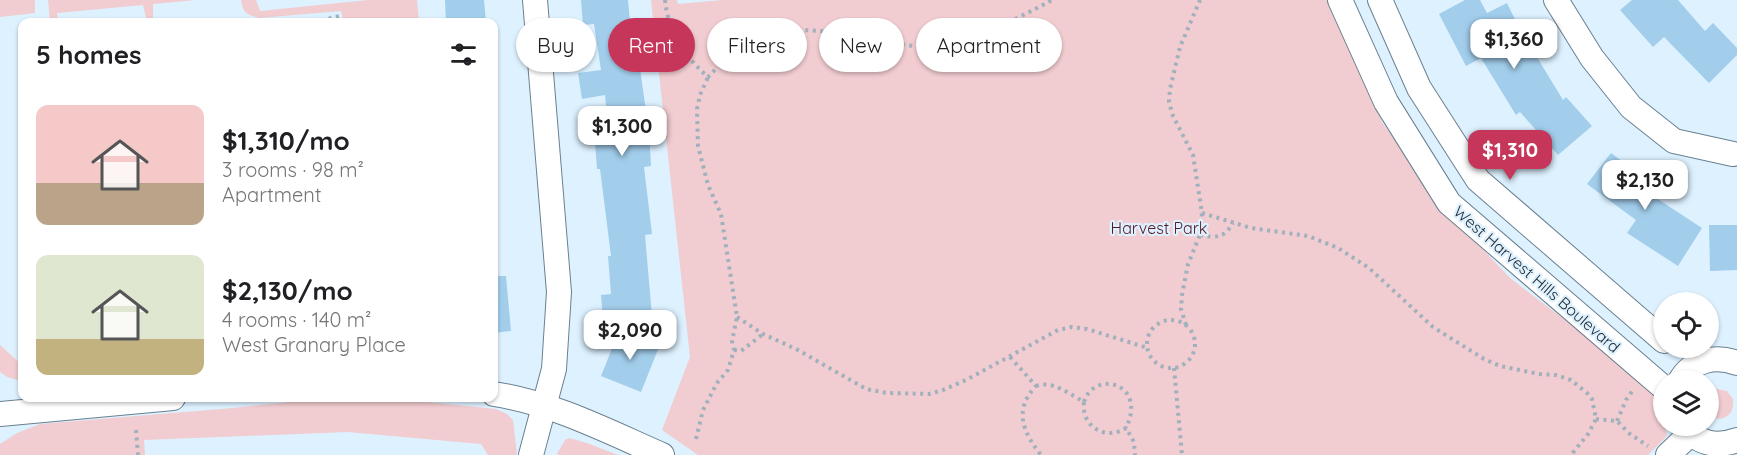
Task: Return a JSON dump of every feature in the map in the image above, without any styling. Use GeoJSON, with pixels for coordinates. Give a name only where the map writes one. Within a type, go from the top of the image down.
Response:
{"type":"FeatureCollection","features":[{"type":"Feature","properties":{"kind":"street"},"geometry":{"type":"LineString","coordinates":[[531,455],[554,369],[559,291],[535,0]]}},
{"type":"Feature","properties":{"kind":"street","name":"West Harvest Hills Boulevard"},"geometry":{"type":"LineString","coordinates":[[1340,0],[1386,102],[1449,203],[1653,379]]}},
{"type":"Feature","properties":{"kind":"street"},"geometry":{"type":"LineString","coordinates":[[1380,0],[1419,88],[1478,180],[1653,331]]}},
{"type":"Feature","properties":{"kind":"street"},"geometry":{"type":"LineString","coordinates":[[1556,0],[1592,58],[1631,107],[1674,141],[1733,154]]}},
{"type":"Feature","properties":{"kind":"street"},"geometry":{"type":"LineString","coordinates":[[1691,370],[1701,361],[1713,358],[1737,363]]}},
{"type":"Feature","properties":{"kind":"street"},"geometry":{"type":"LineString","coordinates":[[498,395],[518,398],[565,413],[662,455]]}},
{"type":"Feature","properties":{"kind":"street"},"geometry":{"type":"LineString","coordinates":[[0,414],[130,402]]}},
{"type":"Feature","properties":{"kind":"street"},"geometry":{"type":"LineString","coordinates":[[1658,451],[1678,436]]}},
{"type":"Feature","properties":{"kind":"street"},"geometry":{"type":"LineString","coordinates":[[1694,436],[1701,441],[1713,444],[1726,444],[1737,440]]}},
{"type":"Feature","properties":{"kind":"path"},"geometry":{"type":"LineString","coordinates":[[664,0],[666,15],[679,42],[694,65],[708,77]]}},
{"type":"Feature","properties":{"kind":"path"},"geometry":{"type":"LineString","coordinates":[[696,439],[703,410],[717,383],[728,370],[734,350],[732,341],[737,317],[721,214],[708,185],[698,146],[697,109],[708,77],[736,50],[771,33],[794,30],[824,31],[852,34],[878,41],[930,48],[950,48],[969,43],[1052,0]]}},
{"type":"Feature","properties":{"kind":"path"},"geometry":{"type":"LineString","coordinates":[[1186,325],[1181,309],[1182,295],[1188,264],[1200,235],[1202,213],[1193,154],[1173,116],[1169,102],[1180,47],[1200,0]]}},
{"type":"Feature","properties":{"kind":"path"},"geometry":{"type":"LineString","coordinates":[[331,18],[340,16]]}},
{"type":"Feature","properties":{"kind":"path"},"geometry":{"type":"LineString","coordinates":[[1202,213],[1269,232],[1308,236],[1338,248],[1369,268],[1433,327],[1484,359],[1500,366],[1556,375],[1571,380],[1592,399],[1596,419],[1572,455]]}},
{"type":"Feature","properties":{"kind":"path"},"geometry":{"type":"LineString","coordinates":[[1200,235],[1214,238],[1227,232],[1233,223]]}},
{"type":"Feature","properties":{"kind":"path"},"geometry":{"type":"LineString","coordinates":[[737,317],[763,334],[798,350],[866,389],[887,393],[929,394],[943,390],[1058,330],[1072,327],[1087,329],[1148,348]]}},
{"type":"Feature","properties":{"kind":"path"},"geometry":{"type":"LineString","coordinates":[[1179,321],[1186,325],[1191,331],[1195,346],[1189,361],[1174,368],[1160,365],[1150,355],[1148,340],[1150,332],[1162,322],[1179,321]]}},
{"type":"Feature","properties":{"kind":"path"},"geometry":{"type":"LineString","coordinates":[[734,350],[741,351],[763,334]]}},
{"type":"Feature","properties":{"kind":"path"},"geometry":{"type":"LineString","coordinates":[[1010,357],[1036,386]]}},
{"type":"Feature","properties":{"kind":"path"},"geometry":{"type":"LineString","coordinates":[[1174,368],[1182,455]]}},
{"type":"Feature","properties":{"kind":"path"},"geometry":{"type":"LineString","coordinates":[[1041,455],[1027,434],[1023,418],[1026,397],[1041,384],[1050,385],[1084,402]]}},
{"type":"Feature","properties":{"kind":"path"},"geometry":{"type":"LineString","coordinates":[[1111,384],[1120,387],[1132,403],[1126,428],[1113,434],[1093,428],[1086,420],[1084,402],[1089,393],[1101,385],[1111,384]]}},
{"type":"Feature","properties":{"kind":"path"},"geometry":{"type":"LineString","coordinates":[[1617,421],[1626,400],[1635,387]]}},
{"type":"Feature","properties":{"kind":"path"},"geometry":{"type":"LineString","coordinates":[[1596,419],[1617,421],[1630,434],[1658,451]]}},
{"type":"Feature","properties":{"kind":"path"},"geometry":{"type":"LineString","coordinates":[[1126,428],[1134,442],[1135,455]]}},
{"type":"Feature","properties":{"kind":"path"},"geometry":{"type":"LineString","coordinates":[[136,430],[138,455]]}},
{"type":"Feature","properties":{"kind":"green space"},"geometry":{"type":"Polygon","coordinates":[[[0,0],[35,0],[35,13],[0,17],[0,0]]]}},
{"type":"Feature","properties":{"kind":"green space"},"geometry":{"type":"Polygon","coordinates":[[[48,0],[195,0],[153,4],[153,18],[146,18],[143,5],[57,13],[58,18],[50,18],[48,0]]]}},
{"type":"Feature","properties":{"kind":"green space"},"geometry":{"type":"Polygon","coordinates":[[[241,0],[256,0],[260,11],[368,0],[417,0],[419,18],[343,18],[341,11],[259,18],[246,13],[241,0]]]}},
{"type":"Feature","properties":{"kind":"green space","name":"Harvest Park"},"geometry":{"type":"Polygon","coordinates":[[[651,0],[677,0],[678,4],[723,0],[1332,0],[1334,11],[1382,122],[1440,204],[1510,278],[1631,370],[1653,396],[1653,436],[1667,436],[1648,455],[698,455],[662,430],[690,357],[659,72],[695,72],[695,18],[653,18],[651,0]]]}},
{"type":"Feature","properties":{"kind":"green space"},"geometry":{"type":"Polygon","coordinates":[[[0,345],[18,361],[18,380],[0,372],[0,345]]]}},
{"type":"Feature","properties":{"kind":"green space"},"geometry":{"type":"Polygon","coordinates":[[[1719,389],[1727,391],[1733,399],[1731,412],[1720,419],[1719,389]]]}},
{"type":"Feature","properties":{"kind":"green space"},"geometry":{"type":"Polygon","coordinates":[[[289,402],[427,402],[496,409],[513,420],[517,454],[488,455],[481,444],[348,432],[144,440],[145,455],[0,455],[0,444],[17,433],[40,424],[289,402]]]}},
{"type":"Feature","properties":{"kind":"green space"},"geometry":{"type":"Polygon","coordinates":[[[569,438],[618,455],[557,454],[565,440],[569,438]]]}},
{"type":"Feature","properties":{"kind":"building"},"geometry":{"type":"Polygon","coordinates":[[[445,0],[484,0],[486,18],[446,18],[445,0]]]}},
{"type":"Feature","properties":{"kind":"building"},"geometry":{"type":"Polygon","coordinates":[[[581,0],[628,0],[630,18],[608,18],[608,72],[640,72],[646,111],[648,111],[651,166],[644,167],[652,234],[645,235],[652,316],[603,320],[601,295],[611,294],[608,256],[611,256],[595,143],[609,141],[605,95],[582,99],[578,73],[601,70],[596,37],[596,18],[582,18],[581,0]]]}},
{"type":"Feature","properties":{"kind":"building"},"geometry":{"type":"Polygon","coordinates":[[[1465,0],[1480,0],[1487,13],[1507,3],[1530,50],[1532,49],[1563,100],[1566,97],[1592,126],[1558,155],[1520,112],[1516,115],[1481,58],[1466,66],[1439,14],[1465,0]]]}},
{"type":"Feature","properties":{"kind":"building"},"geometry":{"type":"Polygon","coordinates":[[[1632,0],[1678,0],[1705,31],[1713,23],[1737,48],[1737,55],[1709,83],[1664,37],[1653,47],[1620,10],[1632,0]]]}},
{"type":"Feature","properties":{"kind":"building"},"geometry":{"type":"Polygon","coordinates":[[[1611,153],[1647,180],[1641,188],[1702,228],[1678,266],[1627,233],[1636,220],[1587,184],[1611,153]]]}},
{"type":"Feature","properties":{"kind":"building"},"geometry":{"type":"Polygon","coordinates":[[[1709,225],[1737,225],[1737,270],[1710,271],[1709,225]]]}},
{"type":"Feature","properties":{"kind":"building"},"geometry":{"type":"Polygon","coordinates":[[[498,276],[506,276],[511,331],[498,333],[498,276]]]}},
{"type":"Feature","properties":{"kind":"building"},"geometry":{"type":"Polygon","coordinates":[[[619,331],[659,347],[641,392],[601,376],[619,331]]]}}]}
